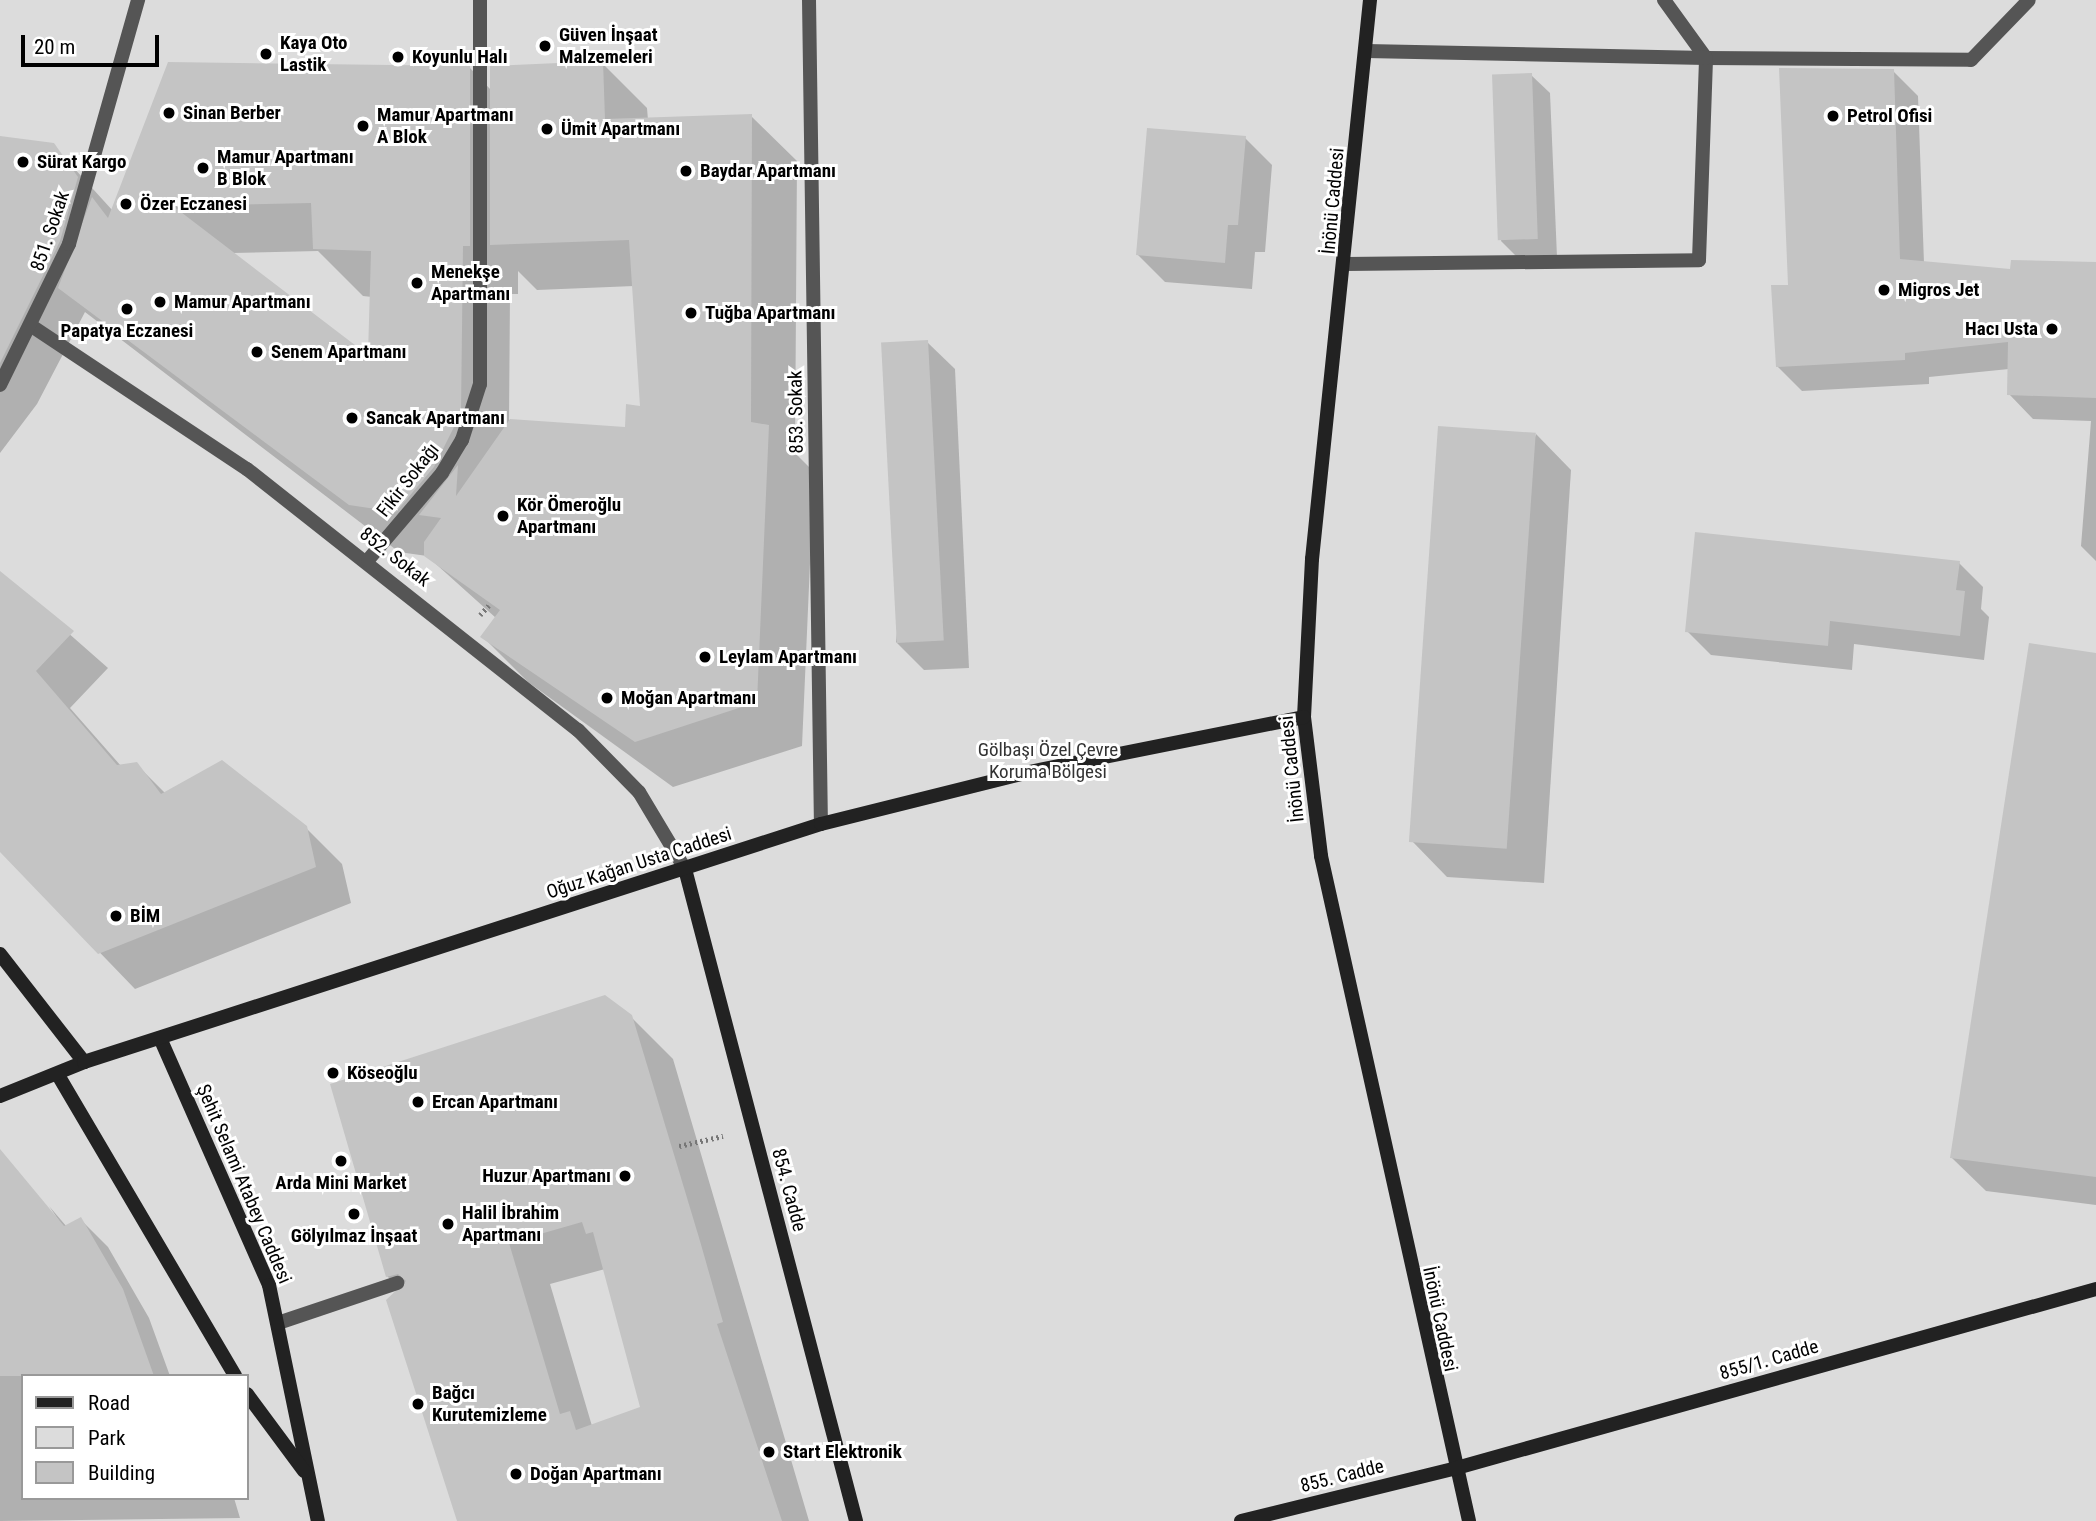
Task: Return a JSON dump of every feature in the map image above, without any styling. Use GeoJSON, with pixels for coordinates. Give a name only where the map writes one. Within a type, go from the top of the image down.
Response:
{"type":"FeatureCollection","features":[{"type":"Feature","properties":{"kind":"street","name":"851. Sokak"},"geometry":{"type":"LineString","coordinates":[[0,385],[33,327],[69,244],[138,0]]}},
{"type":"Feature","properties":{"kind":"street","name":"Fikir Sokağı"},"geometry":{"type":"LineString","coordinates":[[368,560],[442,473],[462,440],[480,384],[480,0]]}},
{"type":"Feature","properties":{"kind":"street","name":"853. Sokak"},"geometry":{"type":"LineString","coordinates":[[809,0],[821,824]]}},
{"type":"Feature","properties":{"kind":"street","name":"İnönü Caddesi"},"geometry":{"type":"LineString","coordinates":[[1370,0],[1346,264],[1312,559],[1304,717],[1321,856],[1453,1469],[1469,1521]]}},
{"type":"Feature","properties":{"kind":"street"},"geometry":{"type":"LineString","coordinates":[[1346,264],[1699,260],[1706,58],[1664,0]]}},
{"type":"Feature","properties":{"kind":"street"},"geometry":{"type":"LineString","coordinates":[[1366,51],[1971,60],[2029,0]]}},
{"type":"Feature","properties":{"kind":"street","name":"852. Sokak"},"geometry":{"type":"LineString","coordinates":[[33,327],[247,469],[368,560],[610,760],[661,824],[685,869]]}},
{"type":"Feature","properties":{"kind":"street","name":"Oğuz Kağan Usta Caddesi"},"geometry":{"type":"LineString","coordinates":[[0,1096],[58,1075],[84,1062],[821,824],[1029,772],[1304,717]]}},
{"type":"Feature","properties":{"kind":"street","name":"854. Cadde"},"geometry":{"type":"LineString","coordinates":[[685,869],[856,1521]]}},
{"type":"Feature","properties":{"kind":"street"},"geometry":{"type":"LineString","coordinates":[[0,954],[84,1062]]}},
{"type":"Feature","properties":{"kind":"street","name":"Şehit Selami Atabey Caddesi"},"geometry":{"type":"LineString","coordinates":[[160,1038],[269,1285],[305,1473],[318,1521]]}},
{"type":"Feature","properties":{"kind":"street"},"geometry":{"type":"LineString","coordinates":[[58,1075],[234,1374]]}},
{"type":"Feature","properties":{"kind":"street"},"geometry":{"type":"LineString","coordinates":[[278,1323],[397,1283]]}},
{"type":"Feature","properties":{"kind":"street","name":"855/1. Cadde"},"geometry":{"type":"LineString","coordinates":[[1453,1469],[2096,1289]]}},
{"type":"Feature","properties":{"kind":"street","name":"Şehit Selami Atabey Caddesi"},"geometry":{"type":"LineString","coordinates":[[248,1395],[305,1473]]}},
{"type":"Feature","properties":{"kind":"street","name":"855. Cadde"},"geometry":{"type":"LineString","coordinates":[[1241,1521],[1453,1469]]}},
{"type":"Feature","properties":{"kind":"path"},"geometry":{"type":"LineString","coordinates":[[102,337],[111,326]]}},
{"type":"Feature","properties":{"kind":"path"},"geometry":{"type":"LineString","coordinates":[[679,1146],[754,1129]]}},
{"type":"Feature","properties":{"kind":"green space","name":"Gölbaşı Özel Çevre Koruma Bölgesi"},"geometry":{"type":"Polygon","coordinates":[[[0,0],[2096,0],[2096,1521],[0,1521],[0,0]]]}},
{"type":"Feature","properties":{"kind":"building"},"geometry":{"type":"Polygon","coordinates":[[[603,61],[605,119],[752,114],[751,422],[769,425],[757,702],[635,742],[480,637],[500,610],[424,556],[424,542],[441,518],[419,515],[458,465],[456,496],[510,419],[625,427],[626,404],[640,406],[629,240],[490,245],[490,66],[603,61]]]}},
{"type":"Feature","properties":{"kind":"building"},"geometry":{"type":"Polygon","coordinates":[[[168,62],[470,66],[470,246],[463,246],[461,413],[434,467],[396,512],[349,505],[58,288],[92,197],[108,218],[168,62]],[[311,203],[173,206],[368,355],[371,251],[313,249],[311,203]]]}},
{"type":"Feature","properties":{"kind":"building"},"geometry":{"type":"Polygon","coordinates":[[[1779,68],[1894,69],[1900,259],[2010,269],[2011,260],[2096,262],[2096,398],[2007,395],[2008,342],[1905,353],[1905,360],[1776,367],[1771,285],[1788,285],[1779,68]]]}},
{"type":"Feature","properties":{"kind":"building"},"geometry":{"type":"Polygon","coordinates":[[[1532,73],[1538,239],[1498,240],[1492,74],[1532,73]]]}},
{"type":"Feature","properties":{"kind":"building"},"geometry":{"type":"Polygon","coordinates":[[[1147,128],[1246,136],[1238,225],[1228,225],[1225,263],[1136,255],[1147,128]]]}},
{"type":"Feature","properties":{"kind":"building"},"geometry":{"type":"Polygon","coordinates":[[[0,136],[54,143],[78,177],[60,241],[0,363],[0,136]]]}},
{"type":"Feature","properties":{"kind":"building"},"geometry":{"type":"Polygon","coordinates":[[[928,340],[944,641],[897,643],[881,342],[928,340]]]}},
{"type":"Feature","properties":{"kind":"building"},"geometry":{"type":"Polygon","coordinates":[[[1438,426],[1536,433],[1507,849],[1409,842],[1438,426]]]}},
{"type":"Feature","properties":{"kind":"building"},"geometry":{"type":"Polygon","coordinates":[[[1695,532],[1960,561],[1956,590],[1965,591],[1960,636],[1830,621],[1828,646],[1685,632],[1695,532]]]}},
{"type":"Feature","properties":{"kind":"building"},"geometry":{"type":"Polygon","coordinates":[[[0,571],[74,631],[36,671],[117,765],[137,762],[161,794],[222,760],[307,826],[316,867],[98,954],[0,852],[0,571]]]}},
{"type":"Feature","properties":{"kind":"building"},"geometry":{"type":"Polygon","coordinates":[[[2029,643],[2096,653],[2096,1177],[1950,1158],[2029,643]]]}},
{"type":"Feature","properties":{"kind":"building"},"geometry":{"type":"Polygon","coordinates":[[[605,995],[632,1015],[723,1322],[717,1324],[782,1521],[457,1521],[386,1300],[406,1281],[398,1274],[386,1277],[330,1084],[605,995]],[[582,1222],[509,1243],[560,1414],[570,1411],[576,1430],[640,1407],[593,1232],[586,1234],[582,1222]]]}},
{"type":"Feature","properties":{"kind":"building"},"geometry":{"type":"Polygon","coordinates":[[[0,1149],[64,1226],[81,1217],[123,1289],[153,1374],[0,1376],[0,1149]]]}},
{"type":"Feature","properties":{"kind":"place","name":"Güven İnşaat Malzemeleri"},"geometry":{"type":"Point","coordinates":[545,46]}},
{"type":"Feature","properties":{"kind":"place","name":"Kaya Oto Lastik"},"geometry":{"type":"Point","coordinates":[266,54]}},
{"type":"Feature","properties":{"kind":"place","name":"Koyunlu Halı"},"geometry":{"type":"Point","coordinates":[398,57]}},
{"type":"Feature","properties":{"kind":"place","name":"Sinan Berber"},"geometry":{"type":"Point","coordinates":[169,113]}},
{"type":"Feature","properties":{"kind":"place","name":"Petrol Ofisi"},"geometry":{"type":"Point","coordinates":[1833,116]}},
{"type":"Feature","properties":{"kind":"place","name":"Mamur Apartmanı A Blok"},"geometry":{"type":"Point","coordinates":[363,126]}},
{"type":"Feature","properties":{"kind":"place","name":"Ümit Apartmanı"},"geometry":{"type":"Point","coordinates":[547,129]}},
{"type":"Feature","properties":{"kind":"place","name":"Sürat Kargo"},"geometry":{"type":"Point","coordinates":[23,162]}},
{"type":"Feature","properties":{"kind":"place","name":"Mamur Apartmanı B Blok"},"geometry":{"type":"Point","coordinates":[203,168]}},
{"type":"Feature","properties":{"kind":"place","name":"Baydar Apartmanı"},"geometry":{"type":"Point","coordinates":[686,171]}},
{"type":"Feature","properties":{"kind":"place","name":"Özer Eczanesi"},"geometry":{"type":"Point","coordinates":[126,204]}},
{"type":"Feature","properties":{"kind":"place","name":"Menekşe Apartmanı"},"geometry":{"type":"Point","coordinates":[417,283]}},
{"type":"Feature","properties":{"kind":"place","name":"Migros Jet"},"geometry":{"type":"Point","coordinates":[1884,290]}},
{"type":"Feature","properties":{"kind":"place","name":"Mamur Apartmanı"},"geometry":{"type":"Point","coordinates":[160,302]}},
{"type":"Feature","properties":{"kind":"place","name":"Papatya Eczanesi"},"geometry":{"type":"Point","coordinates":[127,309]}},
{"type":"Feature","properties":{"kind":"place","name":"Tuğba Apartmanı"},"geometry":{"type":"Point","coordinates":[691,313]}},
{"type":"Feature","properties":{"kind":"place","name":"Hacı Usta"},"geometry":{"type":"Point","coordinates":[2052,329]}},
{"type":"Feature","properties":{"kind":"place","name":"Senem Apartmanı"},"geometry":{"type":"Point","coordinates":[257,352]}},
{"type":"Feature","properties":{"kind":"place","name":"Sancak Apartmanı"},"geometry":{"type":"Point","coordinates":[352,418]}},
{"type":"Feature","properties":{"kind":"place","name":"Kör Ömeroğlu Apartmanı"},"geometry":{"type":"Point","coordinates":[503,516]}},
{"type":"Feature","properties":{"kind":"place","name":"Leylam Apartmanı"},"geometry":{"type":"Point","coordinates":[705,657]}},
{"type":"Feature","properties":{"kind":"place","name":"Moğan Apartmanı"},"geometry":{"type":"Point","coordinates":[607,698]}},
{"type":"Feature","properties":{"kind":"place","name":"BİM"},"geometry":{"type":"Point","coordinates":[116,916]}},
{"type":"Feature","properties":{"kind":"place","name":"Köseoğlu"},"geometry":{"type":"Point","coordinates":[333,1073]}},
{"type":"Feature","properties":{"kind":"place","name":"Ercan Apartmanı"},"geometry":{"type":"Point","coordinates":[418,1102]}},
{"type":"Feature","properties":{"kind":"place","name":"Arda Mini Market"},"geometry":{"type":"Point","coordinates":[341,1161]}},
{"type":"Feature","properties":{"kind":"place","name":"Huzur Apartmanı"},"geometry":{"type":"Point","coordinates":[625,1176]}},
{"type":"Feature","properties":{"kind":"place","name":"Gölyılmaz İnşaat"},"geometry":{"type":"Point","coordinates":[354,1214]}},
{"type":"Feature","properties":{"kind":"place","name":"Halil İbrahim Apartmanı"},"geometry":{"type":"Point","coordinates":[448,1224]}},
{"type":"Feature","properties":{"kind":"place","name":"Bağcı Kurutemizleme"},"geometry":{"type":"Point","coordinates":[418,1404]}},
{"type":"Feature","properties":{"kind":"place","name":"Start Elektronik"},"geometry":{"type":"Point","coordinates":[769,1452]}},
{"type":"Feature","properties":{"kind":"place","name":"Doğan Apartmanı"},"geometry":{"type":"Point","coordinates":[516,1474]}}]}
